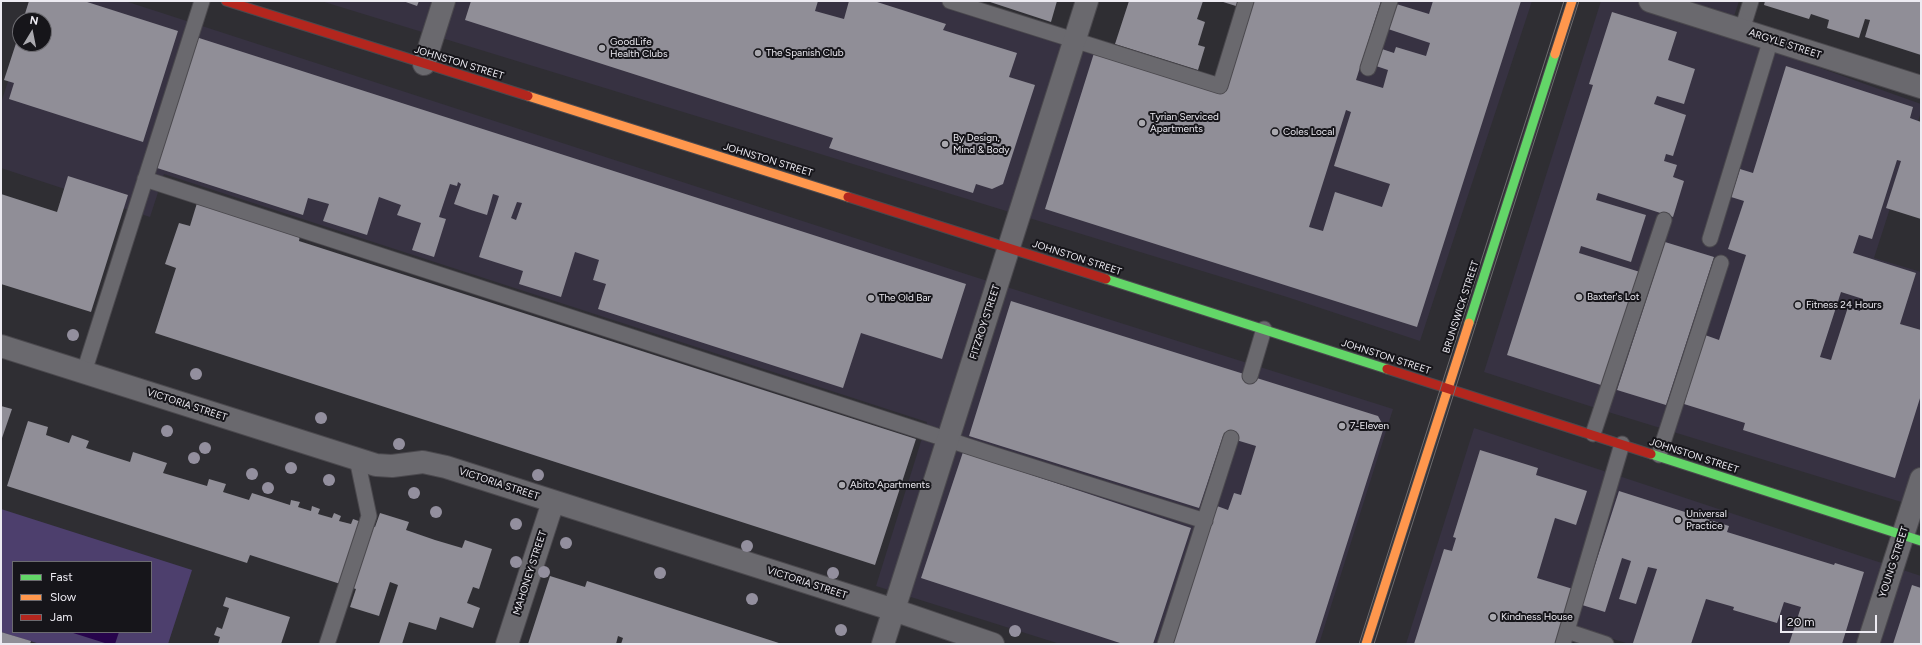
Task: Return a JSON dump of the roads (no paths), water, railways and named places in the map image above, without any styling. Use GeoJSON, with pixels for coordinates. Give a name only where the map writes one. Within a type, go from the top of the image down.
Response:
{"type":"FeatureCollection","features":[{"type":"Feature","properties":{"kind":"main road","name":"JOHNSTON STREET"},"geometry":{"type":"LineString","coordinates":[[226,1],[247,4],[424,64],[1008,247],[1659,455],[1912,538]]}},
{"type":"Feature","properties":{"kind":"main road","name":"BRUNSWICK STREET"},"geometry":{"type":"LineString","coordinates":[[1366,644],[1572,1]]}},
{"type":"Feature","properties":{"kind":"street"},"geometry":{"type":"LineString","coordinates":[[424,64],[444,1]]}},
{"type":"Feature","properties":{"kind":"street","name":"FITZROY STREET"},"geometry":{"type":"LineString","coordinates":[[883,644],[1087,1]]}},
{"type":"Feature","properties":{"kind":"street","name":"ARGYLE STREET"},"geometry":{"type":"LineString","coordinates":[[1650,1],[1921,87]]}},
{"type":"Feature","properties":{"kind":"street","name":"VICTORIA STREET"},"geometry":{"type":"LineString","coordinates":[[1,346],[376,465],[392,466],[423,462],[446,467],[894,610],[993,644]]}},
{"type":"Feature","properties":{"kind":"street","name":"YOUNG STREET"},"geometry":{"type":"LineString","coordinates":[[1868,644],[1912,538],[1921,479]]}},
{"type":"Feature","properties":{"kind":"street","name":"MAHONEY STREET"},"geometry":{"type":"LineString","coordinates":[[507,644],[553,502]]}},
{"type":"Feature","properties":{"kind":"lane"},"geometry":{"type":"LineString","coordinates":[[84,372],[202,1]]}},
{"type":"Feature","properties":{"kind":"lane"},"geometry":{"type":"LineString","coordinates":[[950,1],[1220,86],[1246,1]]}},
{"type":"Feature","properties":{"kind":"lane"},"geometry":{"type":"LineString","coordinates":[[1368,68],[1390,1]]}},
{"type":"Feature","properties":{"kind":"lane"},"geometry":{"type":"LineString","coordinates":[[1742,30],[1751,1]]}},
{"type":"Feature","properties":{"kind":"lane"},"geometry":{"type":"LineString","coordinates":[[1710,239],[1771,39]]}},
{"type":"Feature","properties":{"kind":"lane"},"geometry":{"type":"LineString","coordinates":[[145,179],[1205,521]]}},
{"type":"Feature","properties":{"kind":"lane"},"geometry":{"type":"LineString","coordinates":[[1593,434],[1664,220]]}},
{"type":"Feature","properties":{"kind":"lane"},"geometry":{"type":"LineString","coordinates":[[1659,455],[1721,262]]}},
{"type":"Feature","properties":{"kind":"lane"},"geometry":{"type":"LineString","coordinates":[[1250,376],[1264,329]]}},
{"type":"Feature","properties":{"kind":"lane"},"geometry":{"type":"LineString","coordinates":[[1165,644],[1232,438]]}},
{"type":"Feature","properties":{"kind":"lane"},"geometry":{"type":"LineString","coordinates":[[1606,644],[1565,638],[1622,444]]}},
{"type":"Feature","properties":{"kind":"lane"},"geometry":{"type":"LineString","coordinates":[[327,644],[369,516],[357,459]]}},
{"type":"Feature","properties":{"kind":"tram line"},"geometry":{"type":"LineString","coordinates":[[1359,644],[1564,1]]}},
{"type":"Feature","properties":{"kind":"tram line"},"geometry":{"type":"LineString","coordinates":[[1374,644],[1579,1]]}},
{"type":"Feature","properties":{"kind":"place","name":"GoodLife Health Clubs"},"geometry":{"type":"Point","coordinates":[602,48]}},
{"type":"Feature","properties":{"kind":"place","name":"The Spanish Club"},"geometry":{"type":"Point","coordinates":[758,53]}},
{"type":"Feature","properties":{"kind":"place","name":"Tyrian Serviced Apartments"},"geometry":{"type":"Point","coordinates":[1142,123]}},
{"type":"Feature","properties":{"kind":"place","name":"Coles Local"},"geometry":{"type":"Point","coordinates":[1275,132]}},
{"type":"Feature","properties":{"kind":"place","name":"By Design, Mind & Body"},"geometry":{"type":"Point","coordinates":[945,144]}},
{"type":"Feature","properties":{"kind":"place","name":"Baxter's Lot"},"geometry":{"type":"Point","coordinates":[1579,297]}},
{"type":"Feature","properties":{"kind":"place","name":"The Old Bar"},"geometry":{"type":"Point","coordinates":[871,298]}},
{"type":"Feature","properties":{"kind":"place","name":"Fitness 24 Hours"},"geometry":{"type":"Point","coordinates":[1798,305]}},
{"type":"Feature","properties":{"kind":"place","name":"7-Eleven"},"geometry":{"type":"Point","coordinates":[1342,426]}},
{"type":"Feature","properties":{"kind":"place","name":"Abito Apartments"},"geometry":{"type":"Point","coordinates":[842,485]}},
{"type":"Feature","properties":{"kind":"place","name":"Universal Practice"},"geometry":{"type":"Point","coordinates":[1678,520]}},
{"type":"Feature","properties":{"kind":"place","name":"Kindness House"},"geometry":{"type":"Point","coordinates":[1493,617]}}]}
